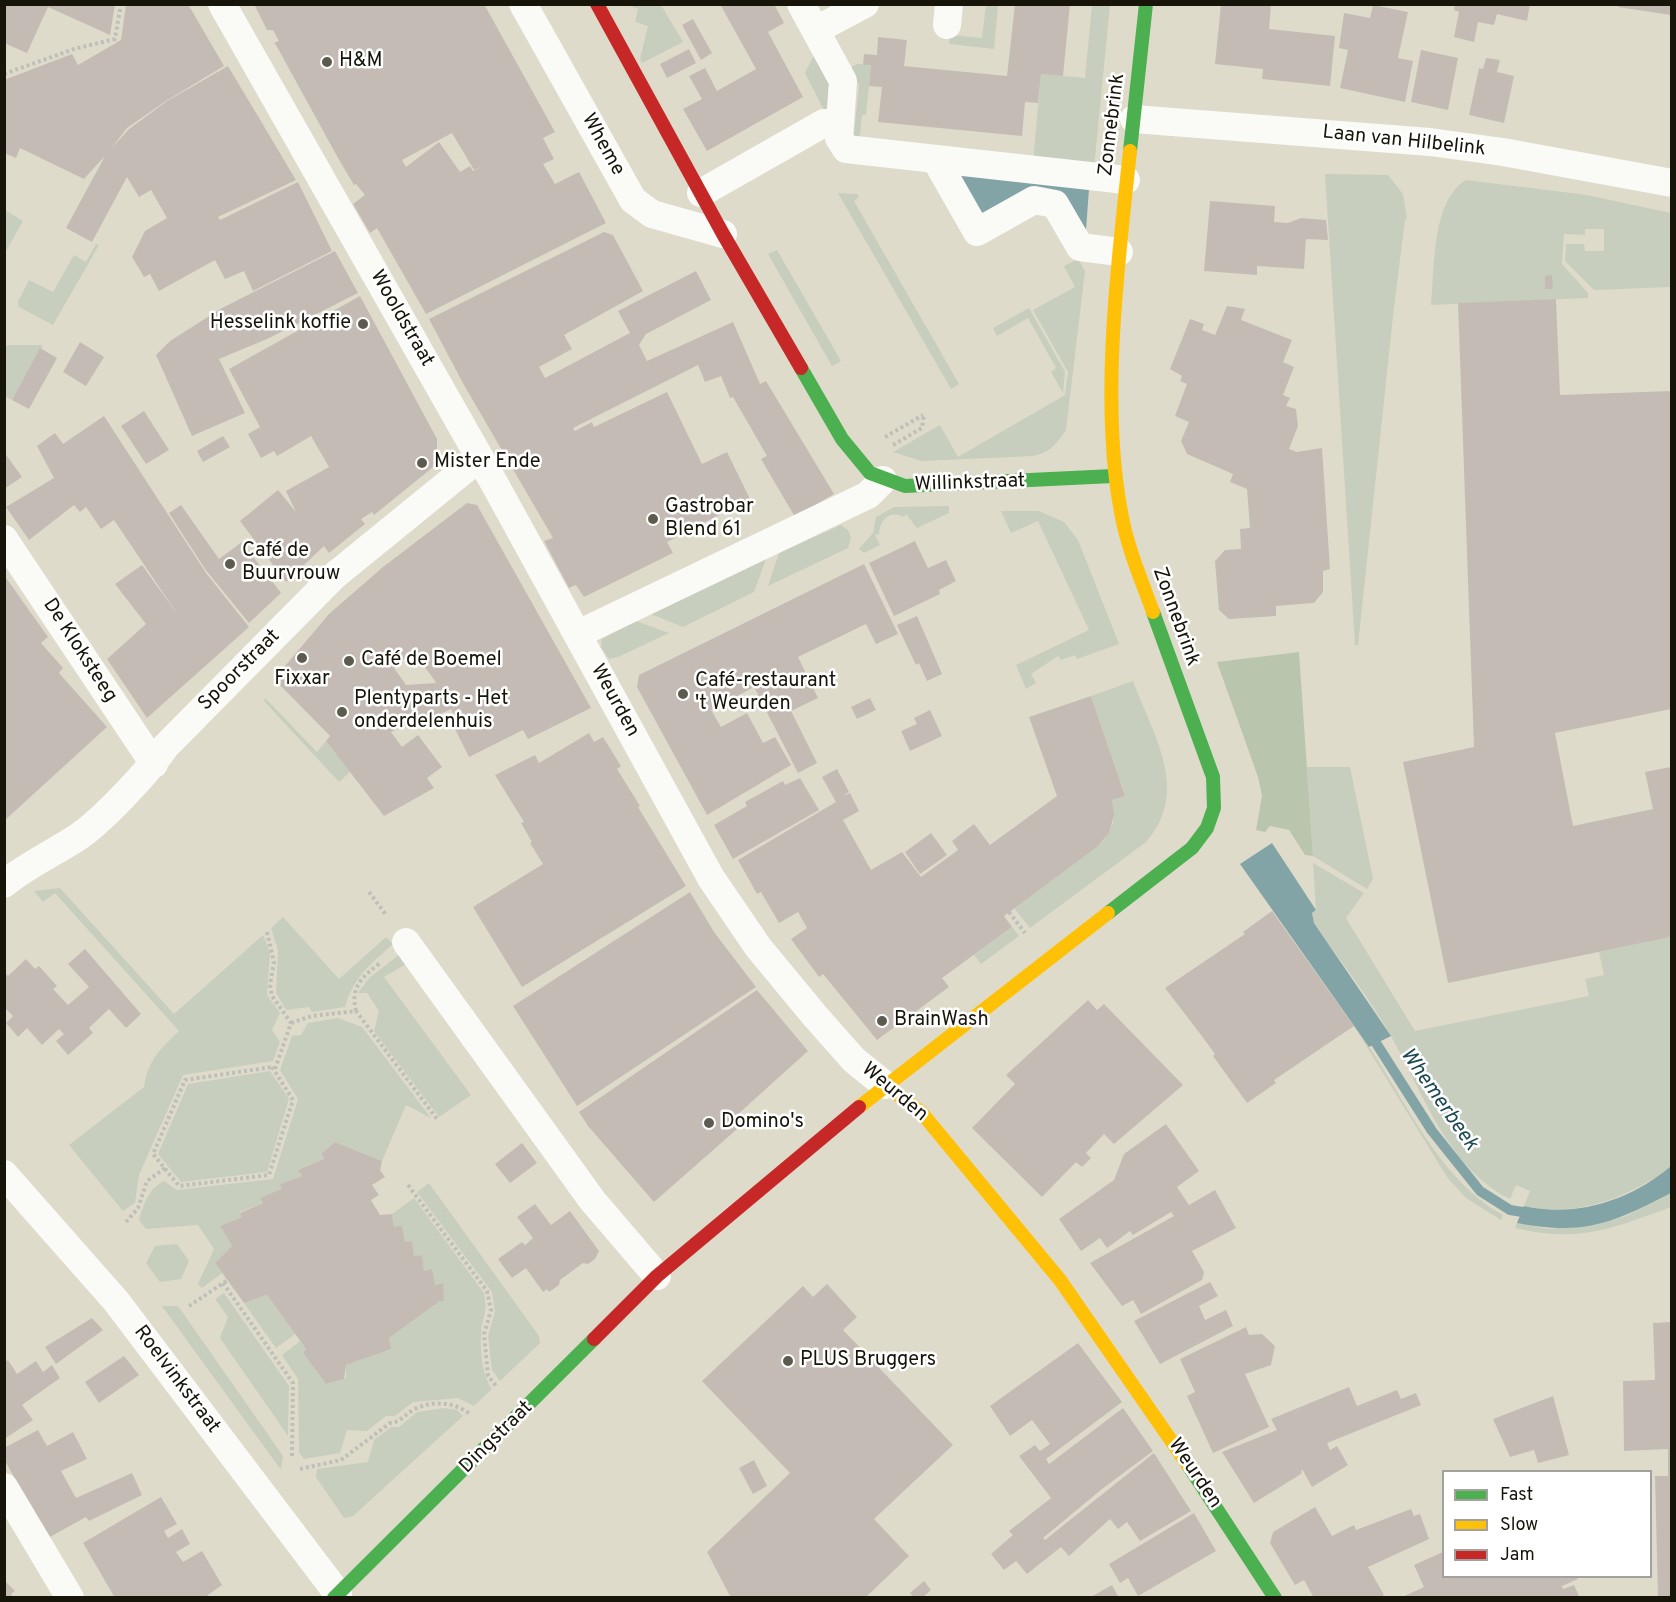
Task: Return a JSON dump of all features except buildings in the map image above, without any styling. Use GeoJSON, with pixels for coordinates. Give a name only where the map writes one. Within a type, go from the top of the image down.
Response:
{"type":"FeatureCollection","features":[{"type":"Feature","properties":{"kind":"street","name":"Wooldstraat"},"geometry":{"type":"LineString","coordinates":[[222,4],[578,634]]}},
{"type":"Feature","properties":{"kind":"street","name":"Wheme"},"geometry":{"type":"LineString","coordinates":[[523,4],[633,200],[652,214],[723,234]]}},
{"type":"Feature","properties":{"kind":"street"},"geometry":{"type":"LineString","coordinates":[[578,634],[868,495],[884,480],[870,473],[853,455],[723,234],[597,4]]}},
{"type":"Feature","properties":{"kind":"street"},"geometry":{"type":"LineString","coordinates":[[801,4],[843,81],[839,138],[846,149],[1126,180]]}},
{"type":"Feature","properties":{"kind":"street"},"geometry":{"type":"LineString","coordinates":[[816,30],[865,4]]}},
{"type":"Feature","properties":{"kind":"street","name":"Zonnebrink"},"geometry":{"type":"LineString","coordinates":[[885,1085],[1024,975],[1168,869],[1192,848],[1207,828],[1214,808],[1213,777],[1127,540],[1113,476],[1111,415],[1119,252],[1146,4]]}},
{"type":"Feature","properties":{"kind":"street"},"geometry":{"type":"LineString","coordinates":[[701,193],[841,114]]}},
{"type":"Feature","properties":{"kind":"street","name":"Laan van Hilbelink"},"geometry":{"type":"LineString","coordinates":[[1134,119],[1430,142],[1503,152],[1671,183]]}},
{"type":"Feature","properties":{"kind":"street"},"geometry":{"type":"LineString","coordinates":[[936,160],[977,232],[1034,200],[1055,204],[1080,247],[1119,252]]}},
{"type":"Feature","properties":{"kind":"street","name":"Spoorstraat"},"geometry":{"type":"LineString","coordinates":[[4,884],[18,873],[82,835],[154,764],[165,747],[334,576],[479,458]]}},
{"type":"Feature","properties":{"kind":"street","name":"Willinkstraat"},"geometry":{"type":"LineString","coordinates":[[884,480],[924,488],[1113,476]]}},
{"type":"Feature","properties":{"kind":"street","name":"De Kloksteeg"},"geometry":{"type":"LineString","coordinates":[[4,539],[154,764]]}},
{"type":"Feature","properties":{"kind":"street","name":"Weurden"},"geometry":{"type":"LineString","coordinates":[[578,634],[711,878],[758,947],[854,1060],[921,1112],[1060,1280],[1193,1471],[1275,1598]]}},
{"type":"Feature","properties":{"kind":"street"},"geometry":{"type":"LineString","coordinates":[[406,942],[592,1200],[657,1276]]}},
{"type":"Feature","properties":{"kind":"street","name":"Dingstraat"},"geometry":{"type":"LineString","coordinates":[[338,1596],[657,1276],[885,1085]]}},
{"type":"Feature","properties":{"kind":"street","name":"Roelvinkstraat"},"geometry":{"type":"LineString","coordinates":[[4,1174],[116,1301],[338,1596]]}},
{"type":"Feature","properties":{"kind":"street"},"geometry":{"type":"LineString","coordinates":[[4,1487],[70,1598]]}},
{"type":"Feature","properties":{"kind":"path"},"geometry":{"type":"LineString","coordinates":[[4,74],[74,49],[115,39],[121,4]]}},
{"type":"Feature","properties":{"kind":"path"},"geometry":{"type":"LineString","coordinates":[[853,455],[924,414],[922,428],[907,436]]}},
{"type":"Feature","properties":{"kind":"path"},"geometry":{"type":"LineString","coordinates":[[1009,912],[1017,923]]}},
{"type":"Feature","properties":{"kind":"path"},"geometry":{"type":"LineString","coordinates":[[267,932],[274,962],[270,985],[272,996],[291,1023]]}},
{"type":"Feature","properties":{"kind":"path"},"geometry":{"type":"LineString","coordinates":[[406,942],[369,971],[357,985],[353,997],[356,1011],[437,1119]]}},
{"type":"Feature","properties":{"kind":"path"},"geometry":{"type":"LineString","coordinates":[[291,1023],[312,1016],[356,1011]]}},
{"type":"Feature","properties":{"kind":"path"},"geometry":{"type":"LineString","coordinates":[[274,1070],[291,1023]]}},
{"type":"Feature","properties":{"kind":"path"},"geometry":{"type":"LineString","coordinates":[[272,1067],[274,1070],[293,1100],[269,1175],[179,1186],[153,1154],[185,1080],[272,1067]]}},
{"type":"Feature","properties":{"kind":"path"},"geometry":{"type":"LineString","coordinates":[[126,1222],[138,1208],[147,1181],[165,1168]]}},
{"type":"Feature","properties":{"kind":"path"},"geometry":{"type":"LineString","coordinates":[[408,1185],[487,1291],[491,1310],[484,1334],[488,1376],[499,1389]]}},
{"type":"Feature","properties":{"kind":"path"},"geometry":{"type":"LineString","coordinates":[[189,1306],[225,1282],[293,1383],[292,1456]]}},
{"type":"Feature","properties":{"kind":"path"},"geometry":{"type":"LineString","coordinates":[[300,1469],[341,1460],[390,1423],[397,1422],[416,1408],[445,1403],[456,1404],[471,1415]]}},
{"type":"Feature","properties":{"kind":"green space"},"geometry":{"type":"Polygon","coordinates":[[[626,4],[661,5],[683,42],[642,63],[640,59],[648,26],[635,22],[638,9],[626,4]]]}},
{"type":"Feature","properties":{"kind":"green space"},"geometry":{"type":"Polygon","coordinates":[[[986,5],[998,5],[994,49],[949,44],[950,35],[982,38],[986,5]]]}},
{"type":"Feature","properties":{"kind":"green space"},"geometry":{"type":"Polygon","coordinates":[[[1092,5],[1110,5],[1094,168],[1033,162],[1041,74],[1085,78],[1092,5]]]}},
{"type":"Feature","properties":{"kind":"green space"},"geometry":{"type":"Polygon","coordinates":[[[815,53],[831,80],[826,114],[805,73],[815,53]]]}},
{"type":"Feature","properties":{"kind":"green space"},"geometry":{"type":"Polygon","coordinates":[[[857,64],[871,65],[866,115],[862,115],[859,144],[853,143],[859,85],[850,68],[857,64]]]}},
{"type":"Feature","properties":{"kind":"green space"},"geometry":{"type":"Polygon","coordinates":[[[1325,174],[1388,175],[1403,194],[1407,219],[1405,219],[1394,307],[1358,645],[1355,645],[1325,174]]]}},
{"type":"Feature","properties":{"kind":"green space"},"geometry":{"type":"Polygon","coordinates":[[[1466,180],[1587,195],[1671,213],[1671,287],[1594,290],[1565,261],[1566,244],[1584,244],[1585,251],[1604,251],[1604,229],[1585,229],[1585,235],[1564,234],[1562,264],[1588,293],[1588,298],[1431,305],[1437,237],[1441,219],[1446,203],[1466,180]]]}},
{"type":"Feature","properties":{"kind":"green space"},"geometry":{"type":"Polygon","coordinates":[[[838,193],[857,194],[859,197],[854,201],[959,384],[951,389],[838,193]]]}},
{"type":"Feature","properties":{"kind":"green space"},"geometry":{"type":"Polygon","coordinates":[[[5,210],[23,221],[5,253],[5,210]]]}},
{"type":"Feature","properties":{"kind":"green space"},"geometry":{"type":"Polygon","coordinates":[[[96,244],[99,245],[53,325],[19,307],[18,302],[29,280],[53,292],[74,255],[86,262],[96,244]]]}},
{"type":"Feature","properties":{"kind":"green space"},"geometry":{"type":"Polygon","coordinates":[[[777,250],[841,361],[832,366],[768,254],[777,250]]]}},
{"type":"Feature","properties":{"kind":"green space"},"geometry":{"type":"Polygon","coordinates":[[[1078,259],[1085,271],[1066,430],[1056,443],[1049,450],[1033,456],[921,461],[893,452],[940,425],[958,457],[1065,395],[1068,372],[1033,310],[1075,287],[1064,266],[1078,259]]]}},
{"type":"Feature","properties":{"kind":"green space"},"geometry":{"type":"Polygon","coordinates":[[[1029,308],[1065,372],[1063,393],[1051,372],[1056,368],[1028,318],[997,336],[993,328],[1029,308]]]}},
{"type":"Feature","properties":{"kind":"green space"},"geometry":{"type":"Polygon","coordinates":[[[43,345],[12,400],[5,396],[4,347],[43,345]]]}},
{"type":"Feature","properties":{"kind":"green space"},"geometry":{"type":"Polygon","coordinates":[[[949,506],[949,513],[917,528],[906,514],[904,517],[890,515],[881,524],[879,534],[875,535],[880,545],[864,553],[859,549],[873,533],[876,517],[894,507],[949,506]]]}},
{"type":"Feature","properties":{"kind":"green space"},"geometry":{"type":"Polygon","coordinates":[[[1001,511],[1039,511],[1064,522],[1078,540],[1119,644],[1077,659],[1075,655],[1061,660],[1058,656],[1031,674],[1036,683],[1026,689],[1016,665],[1089,630],[1038,521],[1011,533],[1001,511]]]}},
{"type":"Feature","properties":{"kind":"green space"},"geometry":{"type":"Polygon","coordinates":[[[841,525],[848,530],[851,538],[848,548],[768,586],[779,553],[841,525]]]}},
{"type":"Feature","properties":{"kind":"green space"},"geometry":{"type":"Polygon","coordinates":[[[766,559],[754,592],[683,627],[651,614],[766,559]]]}},
{"type":"Feature","properties":{"kind":"green space"},"geometry":{"type":"Polygon","coordinates":[[[636,621],[669,633],[609,659],[601,647],[602,639],[636,621]]]}},
{"type":"Feature","properties":{"kind":"green space"},"geometry":{"type":"Polygon","coordinates":[[[1299,652],[1313,856],[1305,855],[1289,830],[1270,826],[1265,832],[1256,830],[1262,796],[1258,777],[1217,662],[1299,652]]]}},
{"type":"Feature","properties":{"kind":"green space"},"geometry":{"type":"Polygon","coordinates":[[[1133,681],[1158,742],[1164,763],[1167,783],[1166,803],[1159,823],[1146,842],[1030,928],[1014,908],[1104,840],[1113,823],[1112,800],[1125,796],[1091,696],[1133,681]]]}},
{"type":"Feature","properties":{"kind":"green space"},"geometry":{"type":"Polygon","coordinates":[[[265,698],[317,752],[326,741],[350,772],[339,782],[264,701],[265,698]]]}},
{"type":"Feature","properties":{"kind":"green space"},"geometry":{"type":"Polygon","coordinates":[[[1307,767],[1350,767],[1373,879],[1367,889],[1313,856],[1307,767]]]}},
{"type":"Feature","properties":{"kind":"green space"},"geometry":{"type":"Polygon","coordinates":[[[1313,863],[1364,893],[1346,918],[1415,1031],[1589,996],[1585,979],[1604,975],[1599,952],[1671,937],[1671,1167],[1619,1196],[1601,1203],[1564,1209],[1524,1206],[1530,1191],[1516,1185],[1510,1199],[1488,1185],[1470,1168],[1439,1127],[1382,1021],[1314,923],[1312,913],[1316,910],[1313,863]]]}},
{"type":"Feature","properties":{"kind":"green space"},"geometry":{"type":"Polygon","coordinates":[[[60,888],[174,1014],[263,935],[270,952],[267,995],[280,1013],[272,1030],[280,1042],[273,1061],[183,1075],[139,1175],[135,1203],[123,1211],[69,1145],[144,1087],[152,1062],[160,1050],[179,1031],[55,893],[43,902],[34,891],[60,888]]]}},
{"type":"Feature","properties":{"kind":"green space"},"geometry":{"type":"Polygon","coordinates":[[[283,917],[339,979],[386,937],[393,944],[358,979],[345,1007],[312,1012],[309,1007],[286,1010],[276,993],[278,950],[271,928],[283,917]]]}},
{"type":"Feature","properties":{"kind":"green space"},"geometry":{"type":"Polygon","coordinates":[[[1012,927],[1019,936],[981,964],[974,955],[1012,927]]]}},
{"type":"Feature","properties":{"kind":"green space"},"geometry":{"type":"Polygon","coordinates":[[[400,954],[406,964],[384,977],[471,1095],[439,1117],[374,1031],[379,1011],[367,993],[358,993],[369,978],[400,954]]]}},
{"type":"Feature","properties":{"kind":"green space"},"geometry":{"type":"Polygon","coordinates":[[[338,1018],[362,1027],[431,1118],[406,1105],[382,1161],[335,1142],[321,1154],[324,1159],[298,1170],[302,1176],[280,1184],[281,1189],[260,1198],[263,1203],[240,1212],[242,1217],[220,1226],[232,1246],[215,1263],[222,1273],[202,1288],[198,1284],[214,1249],[198,1225],[146,1229],[139,1220],[147,1198],[154,1188],[164,1181],[177,1190],[273,1179],[298,1099],[280,1070],[292,1036],[301,1035],[308,1023],[338,1018]]]}},
{"type":"Feature","properties":{"kind":"green space"},"geometry":{"type":"Polygon","coordinates":[[[1354,1026],[1437,1154],[1478,1198],[1503,1215],[1501,1220],[1466,1198],[1447,1177],[1354,1026]]]}},
{"type":"Feature","properties":{"kind":"green space"},"geometry":{"type":"Polygon","coordinates":[[[270,1071],[289,1099],[267,1172],[181,1182],[158,1154],[188,1084],[270,1071]]]}},
{"type":"Feature","properties":{"kind":"green space"},"geometry":{"type":"Polygon","coordinates":[[[429,1183],[539,1336],[540,1343],[500,1381],[492,1370],[488,1336],[495,1311],[492,1292],[417,1192],[429,1183]]]}},
{"type":"Feature","properties":{"kind":"green space"},"geometry":{"type":"Polygon","coordinates":[[[1671,1193],[1671,1207],[1630,1222],[1595,1231],[1558,1234],[1515,1228],[1517,1223],[1550,1229],[1624,1217],[1671,1193]]]}},
{"type":"Feature","properties":{"kind":"green space"},"geometry":{"type":"Polygon","coordinates":[[[414,1198],[484,1293],[485,1311],[481,1334],[481,1355],[486,1377],[492,1389],[474,1406],[458,1398],[413,1402],[395,1416],[386,1416],[367,1431],[347,1430],[340,1453],[304,1459],[299,1452],[298,1379],[282,1355],[300,1341],[306,1349],[303,1353],[326,1384],[346,1378],[346,1365],[390,1349],[389,1338],[440,1301],[444,1301],[442,1283],[435,1285],[424,1271],[422,1255],[414,1256],[412,1241],[405,1242],[402,1227],[394,1227],[392,1214],[414,1198]]]}},
{"type":"Feature","properties":{"kind":"green space"},"geometry":{"type":"Polygon","coordinates":[[[177,1244],[189,1261],[181,1279],[160,1282],[146,1263],[155,1246],[177,1244]]]}},
{"type":"Feature","properties":{"kind":"green space"},"geometry":{"type":"Polygon","coordinates":[[[224,1293],[289,1386],[288,1436],[220,1338],[228,1317],[215,1299],[224,1293]]]}},
{"type":"Feature","properties":{"kind":"green space"},"geometry":{"type":"Polygon","coordinates":[[[267,1295],[295,1334],[276,1348],[244,1303],[267,1295]]]}},
{"type":"Feature","properties":{"kind":"green space"},"geometry":{"type":"Polygon","coordinates":[[[162,1306],[178,1306],[283,1456],[281,1470],[162,1306]]]}},
{"type":"Feature","properties":{"kind":"green space"},"geometry":{"type":"Polygon","coordinates":[[[444,1408],[457,1410],[463,1416],[353,1516],[344,1518],[316,1477],[317,1469],[368,1462],[374,1440],[391,1427],[399,1427],[417,1412],[444,1408]]]}},
{"type":"Feature","properties":{"kind":"water"},"geometry":{"type":"Polygon","coordinates":[[[960,175],[1089,189],[1086,230],[1061,195],[981,221],[960,175]]]}},
{"type":"Feature","properties":{"kind":"water"},"geometry":{"type":"Polygon","coordinates":[[[1272,843],[1316,910],[1312,913],[1314,923],[1391,1036],[1369,1047],[1240,864],[1272,843]]]}},
{"type":"Feature","properties":{"kind":"water"},"geometry":{"type":"Polygon","coordinates":[[[1671,1166],[1671,1193],[1614,1219],[1580,1227],[1561,1228],[1517,1223],[1524,1206],[1564,1210],[1602,1203],[1639,1188],[1671,1166]]]}},
{"type":"Feature","properties":{"kind":"waterway","name":"Whemerbeek"},"geometry":{"type":"LineString","coordinates":[[1369,1032],[1432,1131],[1480,1191],[1510,1210],[1535,1214]]}},
{"type":"Feature","properties":{"kind":"traffic: fast"},"geometry":{"type":"LineString","coordinates":[[1130,151],[1146,4]]}},
{"type":"Feature","properties":{"kind":"traffic: fast"},"geometry":{"type":"LineString","coordinates":[[801,368],[842,439],[870,473],[905,486],[1113,476]]}},
{"type":"Feature","properties":{"kind":"traffic: fast"},"geometry":{"type":"LineString","coordinates":[[1108,913],[1192,848],[1207,828],[1214,808],[1213,777],[1153,612]]}},
{"type":"Feature","properties":{"kind":"traffic: fast"},"geometry":{"type":"LineString","coordinates":[[334,1598],[594,1339]]}},
{"type":"Feature","properties":{"kind":"traffic: fast"},"geometry":{"type":"LineString","coordinates":[[1188,1465],[1275,1598]]}},
{"type":"Feature","properties":{"kind":"traffic: slow"},"geometry":{"type":"LineString","coordinates":[[1130,151],[1116,285],[1111,379],[1112,425],[1121,512],[1127,538],[1153,612]]}},
{"type":"Feature","properties":{"kind":"traffic: slow"},"geometry":{"type":"LineString","coordinates":[[859,1107],[1108,913]]}},
{"type":"Feature","properties":{"kind":"traffic: slow"},"geometry":{"type":"LineString","coordinates":[[885,1085],[921,1112],[1060,1280],[1188,1465]]}},
{"type":"Feature","properties":{"kind":"traffic: jam"},"geometry":{"type":"LineString","coordinates":[[597,4],[723,234],[801,368]]}},
{"type":"Feature","properties":{"kind":"traffic: jam"},"geometry":{"type":"LineString","coordinates":[[594,1339],[657,1276],[859,1107]]}},
{"type":"Feature","properties":{"kind":"place","name":"H&M"},"geometry":{"type":"Point","coordinates":[327,62]}},
{"type":"Feature","properties":{"kind":"place","name":"Hesselink koffie"},"geometry":{"type":"Point","coordinates":[363,324]}},
{"type":"Feature","properties":{"kind":"place","name":"Mister Ende"},"geometry":{"type":"Point","coordinates":[422,463]}},
{"type":"Feature","properties":{"kind":"place","name":"Gastrobar Blend 61"},"geometry":{"type":"Point","coordinates":[653,519]}},
{"type":"Feature","properties":{"kind":"place","name":"Café de Buurvrouw"},"geometry":{"type":"Point","coordinates":[230,564]}},
{"type":"Feature","properties":{"kind":"place","name":"Fixxar"},"geometry":{"type":"Point","coordinates":[302,658]}},
{"type":"Feature","properties":{"kind":"place","name":"Café de Boemel"},"geometry":{"type":"Point","coordinates":[349,661]}},
{"type":"Feature","properties":{"kind":"place","name":"Café-restaurant 't Weurden"},"geometry":{"type":"Point","coordinates":[683,694]}},
{"type":"Feature","properties":{"kind":"place","name":"Plentyparts - Het onderdelenhuis"},"geometry":{"type":"Point","coordinates":[342,712]}},
{"type":"Feature","properties":{"kind":"place","name":"BrainWash"},"geometry":{"type":"Point","coordinates":[882,1021]}},
{"type":"Feature","properties":{"kind":"place","name":"Domino's"},"geometry":{"type":"Point","coordinates":[709,1123]}},
{"type":"Feature","properties":{"kind":"place","name":"PLUS Bruggers"},"geometry":{"type":"Point","coordinates":[788,1361]}}]}
